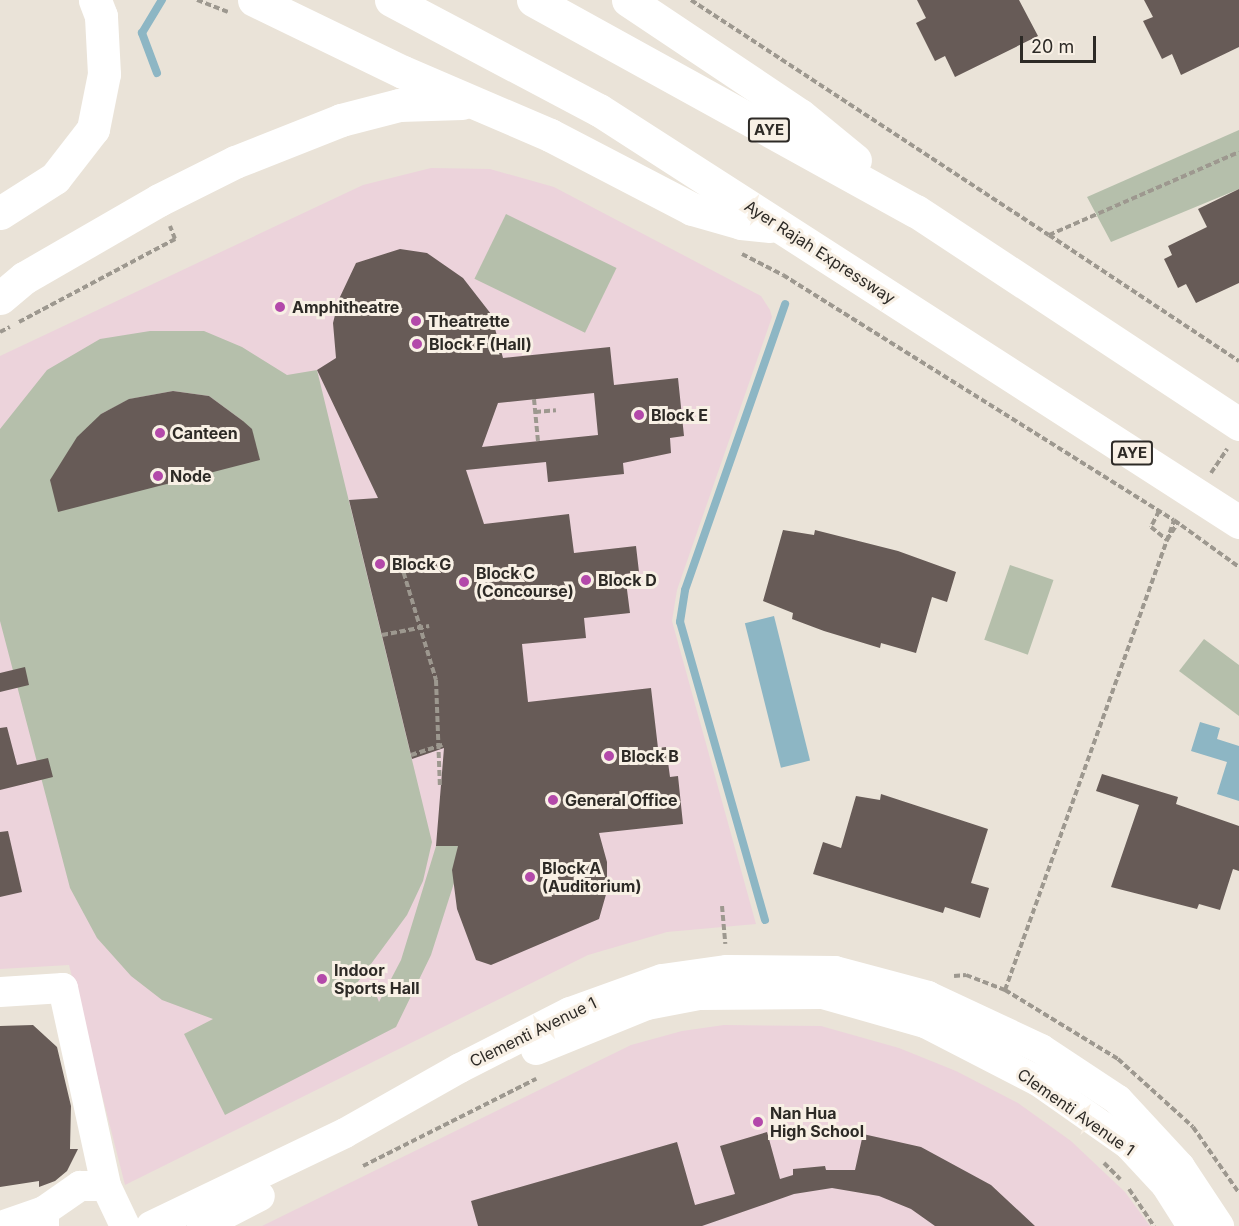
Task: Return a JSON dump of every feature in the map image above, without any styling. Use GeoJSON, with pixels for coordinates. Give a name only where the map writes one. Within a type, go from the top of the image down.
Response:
{"type":"FeatureCollection","features":[{"type":"Feature","properties":{"kind":"highway"},"geometry":{"type":"LineString","coordinates":[[0,213],[55,178],[93,129],[104,74],[101,16],[95,0]]}},
{"type":"Feature","properties":{"kind":"highway","name":"Ayer Rajah Expressway"},"geometry":{"type":"LineString","coordinates":[[391,0],[599,110],[1239,522]]}},
{"type":"Feature","properties":{"kind":"highway","name":"AYE"},"geometry":{"type":"LineString","coordinates":[[532,0],[916,211],[1239,424]]}},
{"type":"Feature","properties":{"kind":"highway"},"geometry":{"type":"LineString","coordinates":[[628,0],[800,115],[916,211]]}},
{"type":"Feature","properties":{"kind":"highway"},"geometry":{"type":"LineString","coordinates":[[243,7],[550,135],[706,214],[781,227]]}},
{"type":"Feature","properties":{"kind":"highway"},"geometry":{"type":"LineString","coordinates":[[8,285],[159,200],[235,162],[341,120],[399,105],[473,103]]}},
{"type":"Feature","properties":{"kind":"street"},"geometry":{"type":"LineString","coordinates":[[699,996],[713,985],[722,962]]}},
{"type":"Feature","properties":{"kind":"street","name":"Clementi Avenue 1"},"geometry":{"type":"LineString","coordinates":[[202,1226],[353,1149],[473,1071],[570,1012],[632,988],[722,962],[835,971],[928,996],[988,1039],[1038,1081],[1129,1145],[1166,1185],[1192,1226]]}},
{"type":"Feature","properties":{"kind":"street"},"geometry":{"type":"LineString","coordinates":[[0,992],[63,988],[106,1186],[125,1226]]}},
{"type":"Feature","properties":{"kind":"street","name":"Clementi Avenue 1"},"geometry":{"type":"LineString","coordinates":[[151,1226],[473,1071],[647,1005],[699,996],[823,994],[988,1039],[1041,1049],[1118,1100],[1180,1167],[1219,1226]]}},
{"type":"Feature","properties":{"kind":"street"},"geometry":{"type":"LineString","coordinates":[[1,1226],[44,1219],[80,1186],[106,1186]]}},
{"type":"Feature","properties":{"kind":"path"},"geometry":{"type":"LineString","coordinates":[[197,0],[243,7]]}},
{"type":"Feature","properties":{"kind":"path"},"geometry":{"type":"LineString","coordinates":[[691,0],[1239,361]]}},
{"type":"Feature","properties":{"kind":"path"},"geometry":{"type":"LineString","coordinates":[[1049,235],[1239,152]]}},
{"type":"Feature","properties":{"kind":"path"},"geometry":{"type":"LineString","coordinates":[[0,332],[175,240],[159,200]]}},
{"type":"Feature","properties":{"kind":"path"},"geometry":{"type":"LineString","coordinates":[[783,275],[1174,520],[1239,567]]}},
{"type":"Feature","properties":{"kind":"path"},"geometry":{"type":"LineString","coordinates":[[534,399],[538,441]]}},
{"type":"Feature","properties":{"kind":"path"},"geometry":{"type":"LineString","coordinates":[[536,412],[556,410]]}},
{"type":"Feature","properties":{"kind":"path"},"geometry":{"type":"LineString","coordinates":[[1159,511],[1151,527],[1167,540]]}},
{"type":"Feature","properties":{"kind":"path"},"geometry":{"type":"LineString","coordinates":[[1005,990],[1174,520]]}},
{"type":"Feature","properties":{"kind":"path"},"geometry":{"type":"LineString","coordinates":[[401,564],[436,680],[440,788]]}},
{"type":"Feature","properties":{"kind":"path"},"geometry":{"type":"LineString","coordinates":[[382,635],[429,626]]}},
{"type":"Feature","properties":{"kind":"path"},"geometry":{"type":"LineString","coordinates":[[411,755],[442,745]]}},
{"type":"Feature","properties":{"kind":"path"},"geometry":{"type":"LineString","coordinates":[[722,906],[722,962]]}},
{"type":"Feature","properties":{"kind":"path"},"geometry":{"type":"LineString","coordinates":[[1118,1059],[1193,1127],[1239,1193]]}},
{"type":"Feature","properties":{"kind":"path"},"geometry":{"type":"LineString","coordinates":[[363,1166],[539,1077]]}},
{"type":"Feature","properties":{"kind":"path"},"geometry":{"type":"LineString","coordinates":[[1097,1156],[1130,1190],[1154,1226]]}},
{"type":"Feature","properties":{"kind":"shaded area"},"geometry":{"type":"Polygon","coordinates":[[[431,168],[490,169],[554,187],[761,296],[770,310],[772,317],[677,590],[672,621],[756,924],[667,932],[588,955],[125,1185],[69,965],[0,969],[0,356],[363,185],[431,168]]]}},
{"type":"Feature","properties":{"kind":"shaded area","name":"Nan Hua High School"},"geometry":{"type":"Polygon","coordinates":[[[724,1025],[821,1026],[899,1048],[956,1071],[1018,1103],[1071,1141],[1125,1192],[1150,1226],[262,1226],[631,1045],[682,1031],[724,1025]]]}},
{"type":"Feature","properties":{"kind":"green space"},"geometry":{"type":"Polygon","coordinates":[[[1239,130],[1239,189],[1111,242],[1087,197],[1239,130]]]}},
{"type":"Feature","properties":{"kind":"green space"},"geometry":{"type":"Polygon","coordinates":[[[506,214],[617,268],[585,333],[474,279],[506,214]]]}},
{"type":"Feature","properties":{"kind":"green space"},"geometry":{"type":"Polygon","coordinates":[[[150,331],[204,331],[242,347],[287,375],[317,370],[432,842],[423,881],[407,915],[357,983],[374,989],[379,1002],[401,960],[436,846],[458,846],[454,883],[431,955],[396,1027],[225,1115],[184,1034],[213,1019],[162,1000],[131,976],[97,938],[70,888],[0,621],[0,429],[47,370],[100,339],[150,331]],[[173,391],[130,399],[101,414],[243,421],[209,396],[173,391]]]}},
{"type":"Feature","properties":{"kind":"green space"},"geometry":{"type":"Polygon","coordinates":[[[1010,565],[1053,580],[1028,655],[984,640],[1010,565]]]}},
{"type":"Feature","properties":{"kind":"green space"},"geometry":{"type":"Polygon","coordinates":[[[1204,639],[1239,665],[1239,716],[1179,671],[1204,639]]]}},
{"type":"Feature","properties":{"kind":"water"},"geometry":{"type":"Polygon","coordinates":[[[774,616],[810,761],[781,768],[745,623],[774,616]]]}},
{"type":"Feature","properties":{"kind":"water"},"geometry":{"type":"Polygon","coordinates":[[[1200,722],[1220,728],[1217,739],[1239,746],[1239,801],[1217,794],[1227,762],[1191,751],[1200,722]]]}},
{"type":"Feature","properties":{"kind":"building"},"geometry":{"type":"Polygon","coordinates":[[[917,0],[1019,0],[1038,36],[955,77],[945,56],[935,61],[916,23],[926,18],[917,0]]]}},
{"type":"Feature","properties":{"kind":"building"},"geometry":{"type":"Polygon","coordinates":[[[1144,0],[1239,0],[1239,47],[1181,75],[1172,54],[1162,59],[1143,21],[1153,17],[1144,0]]]}},
{"type":"Feature","properties":{"kind":"building"},"geometry":{"type":"Polygon","coordinates":[[[1239,189],[1239,283],[1196,303],[1186,284],[1178,288],[1164,259],[1172,255],[1168,246],[1207,227],[1198,209],[1239,189]]]}},
{"type":"Feature","properties":{"kind":"building"},"geometry":{"type":"Polygon","coordinates":[[[400,249],[427,253],[463,278],[491,314],[503,358],[610,347],[614,385],[678,378],[684,436],[670,438],[671,453],[623,463],[624,474],[548,482],[546,462],[466,470],[484,524],[569,514],[574,553],[636,546],[639,572],[625,574],[630,613],[584,618],[586,638],[522,644],[528,702],[651,688],[658,748],[666,747],[670,777],[678,776],[683,824],[599,833],[607,862],[607,891],[599,919],[491,965],[476,960],[457,909],[452,870],[458,846],[436,846],[444,748],[412,759],[349,500],[378,498],[317,370],[336,358],[333,323],[339,299],[356,263],[400,249]],[[594,393],[498,403],[482,447],[598,435],[594,393]]]}},
{"type":"Feature","properties":{"kind":"building"},"geometry":{"type":"Polygon","coordinates":[[[173,391],[209,396],[243,421],[252,429],[260,460],[58,512],[50,480],[77,437],[101,414],[129,399],[173,391]]]}},
{"type":"Feature","properties":{"kind":"building"},"geometry":{"type":"Polygon","coordinates":[[[783,530],[814,535],[815,530],[898,551],[956,572],[947,602],[932,597],[916,653],[881,643],[880,648],[824,631],[792,619],[793,613],[763,601],[783,530]]]}},
{"type":"Feature","properties":{"kind":"building"},"geometry":{"type":"Polygon","coordinates":[[[25,667],[29,685],[0,692],[0,673],[25,667]]]}},
{"type":"Feature","properties":{"kind":"building"},"geometry":{"type":"Polygon","coordinates":[[[7,727],[17,765],[48,758],[53,777],[0,790],[0,728],[7,727]]]}},
{"type":"Feature","properties":{"kind":"building"},"geometry":{"type":"Polygon","coordinates":[[[1102,774],[1178,797],[1176,804],[1239,826],[1239,871],[1233,869],[1220,910],[1199,904],[1197,909],[1111,887],[1139,805],[1096,791],[1102,774]]]}},
{"type":"Feature","properties":{"kind":"building"},"geometry":{"type":"Polygon","coordinates":[[[881,794],[988,829],[971,883],[989,888],[980,918],[945,907],[943,913],[813,874],[823,842],[841,848],[856,796],[880,800],[881,794]]]}},
{"type":"Feature","properties":{"kind":"building"},"geometry":{"type":"Polygon","coordinates":[[[8,831],[22,892],[0,897],[0,832],[8,831]]]}},
{"type":"Feature","properties":{"kind":"building"},"geometry":{"type":"Polygon","coordinates":[[[33,1025],[57,1047],[71,1106],[70,1149],[78,1149],[67,1171],[55,1181],[39,1187],[39,1181],[0,1187],[0,1026],[33,1025]]]}},
{"type":"Feature","properties":{"kind":"building"},"geometry":{"type":"Polygon","coordinates":[[[767,1132],[780,1179],[793,1175],[793,1169],[825,1166],[826,1170],[855,1170],[863,1134],[921,1147],[991,1185],[1035,1226],[935,1226],[911,1209],[879,1196],[832,1188],[794,1194],[702,1226],[478,1226],[471,1201],[677,1142],[695,1205],[735,1194],[720,1146],[767,1132]]]}},
{"type":"Feature","properties":{"kind":"waterway"},"geometry":{"type":"LineString","coordinates":[[157,73],[142,33],[162,0]]}},
{"type":"Feature","properties":{"kind":"waterway"},"geometry":{"type":"LineString","coordinates":[[765,920],[680,622],[685,590],[785,304]]}},
{"type":"Feature","properties":{"kind":"place","name":"Amphitheatre"},"geometry":{"type":"Point","coordinates":[280,307]}},
{"type":"Feature","properties":{"kind":"place","name":"Theatrette"},"geometry":{"type":"Point","coordinates":[416,321]}},
{"type":"Feature","properties":{"kind":"place","name":"Block F (Hall)"},"geometry":{"type":"Point","coordinates":[417,344]}},
{"type":"Feature","properties":{"kind":"place","name":"Block E"},"geometry":{"type":"Point","coordinates":[639,415]}},
{"type":"Feature","properties":{"kind":"place","name":"Canteen"},"geometry":{"type":"Point","coordinates":[160,433]}},
{"type":"Feature","properties":{"kind":"place","name":"Node"},"geometry":{"type":"Point","coordinates":[158,476]}},
{"type":"Feature","properties":{"kind":"place","name":"Block G"},"geometry":{"type":"Point","coordinates":[380,564]}},
{"type":"Feature","properties":{"kind":"place","name":"Block D"},"geometry":{"type":"Point","coordinates":[586,580]}},
{"type":"Feature","properties":{"kind":"place","name":"Block C (Concourse)"},"geometry":{"type":"Point","coordinates":[464,582]}},
{"type":"Feature","properties":{"kind":"place","name":"Block B"},"geometry":{"type":"Point","coordinates":[609,756]}},
{"type":"Feature","properties":{"kind":"place","name":"General Office"},"geometry":{"type":"Point","coordinates":[553,800]}},
{"type":"Feature","properties":{"kind":"place","name":"Block A (Auditorium)"},"geometry":{"type":"Point","coordinates":[530,877]}},
{"type":"Feature","properties":{"kind":"place","name":"Indoor Sports Hall"},"geometry":{"type":"Point","coordinates":[322,979]}},
{"type":"Feature","properties":{"kind":"place","name":"Nan Hua High School"},"geometry":{"type":"Point","coordinates":[758,1122]}}]}
